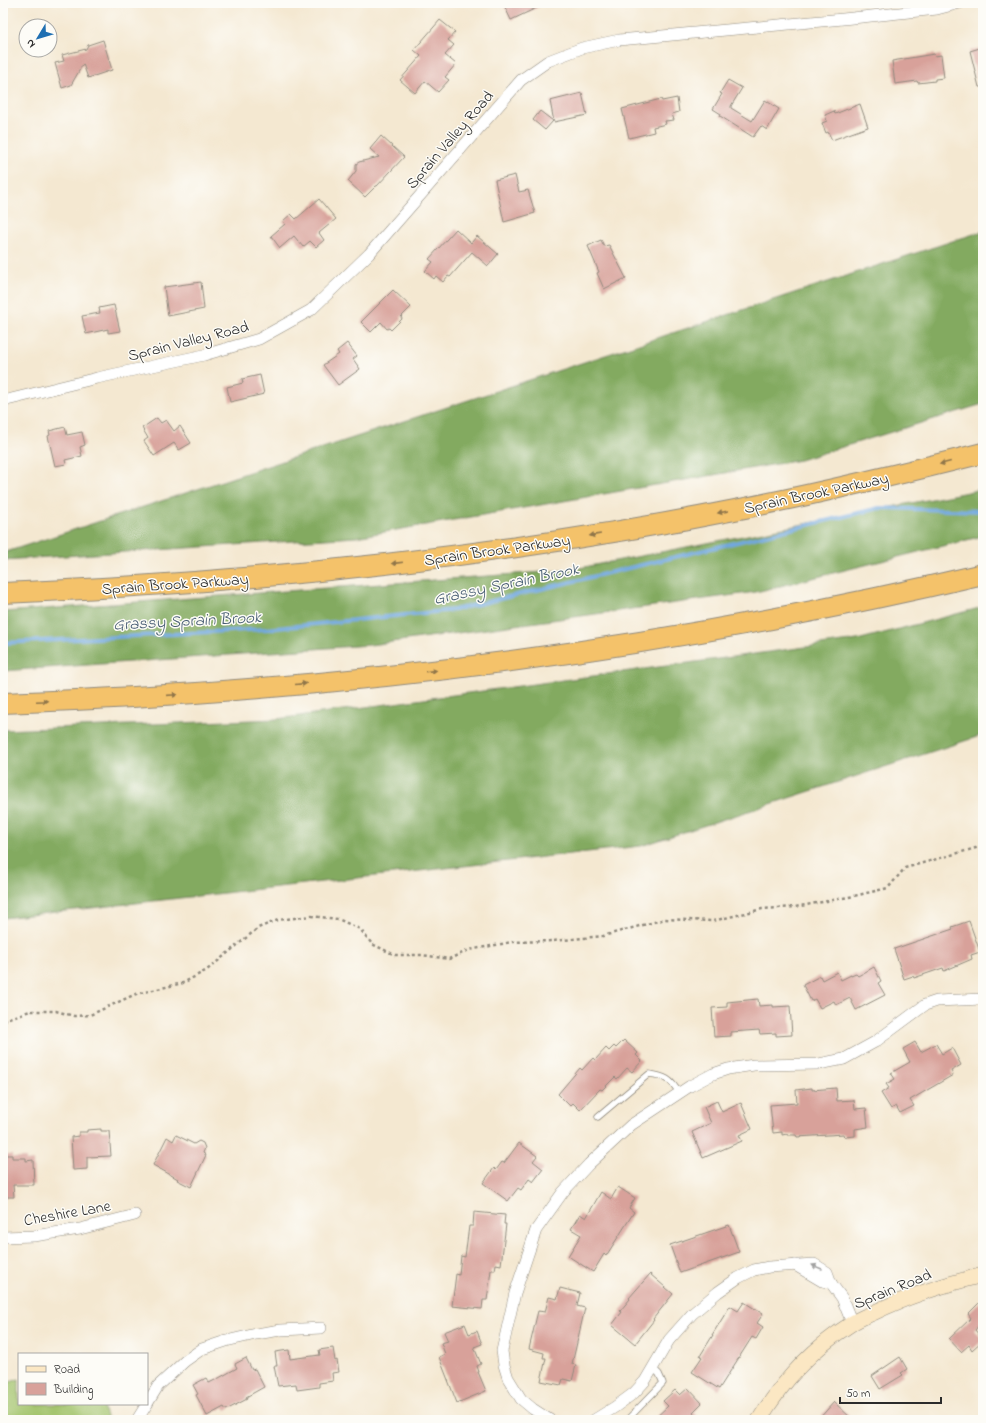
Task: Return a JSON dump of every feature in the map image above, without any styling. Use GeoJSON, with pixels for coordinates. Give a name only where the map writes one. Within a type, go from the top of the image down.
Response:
{"type":"FeatureCollection","features":[{"type":"Feature","properties":{"kind":"highway","name":"Sprain Brook Parkway"},"geometry":{"type":"LineString","coordinates":[[3,593],[143,586],[263,576],[361,567],[493,550],[632,528],[743,508],[882,478],[983,453]]}},
{"type":"Feature","properties":{"kind":"highway"},"geometry":{"type":"LineString","coordinates":[[3,703],[171,695],[270,687],[409,673],[513,660],[756,622],[866,600],[983,574]]}},
{"type":"Feature","properties":{"kind":"street","name":"Sprain Valley Road"},"geometry":{"type":"LineString","coordinates":[[3,401],[97,378],[204,356],[259,339],[311,310],[369,254],[521,80],[548,61],[582,48],[619,40],[837,20],[937,8],[960,3]]}},
{"type":"Feature","properties":{"kind":"street"},"geometry":{"type":"LineString","coordinates":[[550,1420],[521,1399],[508,1378],[502,1351],[515,1293],[536,1230],[563,1192],[589,1164],[631,1125],[679,1093],[713,1074],[728,1069],[754,1065],[819,1064],[844,1059],[875,1042],[925,1005],[936,1001],[983,999]]}},
{"type":"Feature","properties":{"kind":"street","name":"Cheshire Lane"},"geometry":{"type":"LineString","coordinates":[[3,1237],[34,1236],[80,1229],[136,1215]]}},
{"type":"Feature","properties":{"kind":"street"},"geometry":{"type":"LineString","coordinates":[[594,1420],[634,1393],[644,1381],[669,1340],[692,1314],[718,1292],[738,1278],[754,1270],[795,1265],[822,1281],[831,1283],[842,1298],[852,1323]]}},
{"type":"Feature","properties":{"kind":"street","name":"Sprain Road"},"geometry":{"type":"LineString","coordinates":[[759,1420],[770,1402],[784,1384],[811,1355],[852,1323],[896,1302],[962,1280],[983,1275]]}},
{"type":"Feature","properties":{"kind":"street"},"geometry":{"type":"LineString","coordinates":[[148,1402],[158,1386],[184,1361],[202,1349],[226,1341],[262,1333],[281,1330],[321,1328]]}},
{"type":"Feature","properties":{"kind":"street"},"geometry":{"type":"LineString","coordinates":[[137,1420],[146,1405]]}},
{"type":"Feature","properties":{"kind":"lane"},"geometry":{"type":"LineString","coordinates":[[598,1117],[649,1074],[662,1076],[673,1083],[679,1093]]}},
{"type":"Feature","properties":{"kind":"lane"},"geometry":{"type":"LineString","coordinates":[[627,1420],[663,1383],[660,1374],[652,1367]]}},
{"type":"Feature","properties":{"kind":"path"},"geometry":{"type":"LineString","coordinates":[[3,1020],[30,1011],[56,1011],[74,1016],[90,1015],[136,994],[183,983],[207,970],[258,928],[278,920],[311,916],[338,919],[360,929],[372,944],[395,955],[449,959],[469,950],[512,942],[553,941],[603,936],[665,919],[713,921],[762,909],[795,907],[861,894],[888,888],[905,868],[983,846]]}},
{"type":"Feature","properties":{"kind":"green space"},"geometry":{"type":"Polygon","coordinates":[[[983,231],[983,404],[800,460],[356,537],[3,560],[3,553],[983,231]]]}},
{"type":"Feature","properties":{"kind":"green space"},"geometry":{"type":"Polygon","coordinates":[[[983,489],[983,536],[756,592],[370,645],[3,671],[3,612],[569,570],[983,489]]]}},
{"type":"Feature","properties":{"kind":"green space"},"geometry":{"type":"Polygon","coordinates":[[[983,607],[983,735],[641,846],[3,918],[3,730],[277,719],[857,640],[983,607]]]}},
{"type":"Feature","properties":{"kind":"green space"},"geometry":{"type":"Polygon","coordinates":[[[18,1379],[18,1405],[102,1405],[107,1420],[3,1420],[3,1384],[18,1379]]]}},
{"type":"Feature","properties":{"kind":"building"},"geometry":{"type":"Polygon","coordinates":[[[503,3],[547,3],[511,20],[503,3]]]}},
{"type":"Feature","properties":{"kind":"building"},"geometry":{"type":"Polygon","coordinates":[[[440,20],[455,32],[448,40],[454,45],[445,55],[456,64],[445,77],[449,80],[438,92],[425,81],[415,93],[400,80],[421,56],[414,50],[440,20]]]}},
{"type":"Feature","properties":{"kind":"building"},"geometry":{"type":"Polygon","coordinates":[[[103,40],[112,70],[88,78],[83,64],[71,85],[62,88],[55,63],[64,61],[62,55],[86,49],[88,45],[103,40]]]}},
{"type":"Feature","properties":{"kind":"building"},"geometry":{"type":"Polygon","coordinates":[[[983,47],[983,87],[979,87],[970,51],[983,47]]]}},
{"type":"Feature","properties":{"kind":"building"},"geometry":{"type":"Polygon","coordinates":[[[934,54],[935,56],[941,55],[944,78],[935,79],[935,81],[918,83],[917,81],[895,84],[892,61],[934,54]]]}},
{"type":"Feature","properties":{"kind":"building"},"geometry":{"type":"Polygon","coordinates":[[[728,80],[742,88],[731,108],[752,121],[765,100],[779,109],[767,130],[761,126],[753,137],[720,116],[721,114],[713,109],[728,80]]]}},
{"type":"Feature","properties":{"kind":"building"},"geometry":{"type":"Polygon","coordinates":[[[582,93],[587,115],[554,122],[550,101],[582,93]]]}},
{"type":"Feature","properties":{"kind":"building"},"geometry":{"type":"Polygon","coordinates":[[[677,98],[679,112],[672,114],[674,120],[665,121],[666,124],[653,127],[654,132],[629,138],[622,109],[661,99],[662,101],[677,98]]]}},
{"type":"Feature","properties":{"kind":"building"},"geometry":{"type":"Polygon","coordinates":[[[860,104],[868,127],[832,140],[828,132],[826,133],[822,123],[827,121],[825,115],[834,111],[835,114],[860,104]]]}},
{"type":"Feature","properties":{"kind":"building"},"geometry":{"type":"Polygon","coordinates":[[[540,111],[553,121],[545,130],[533,120],[540,111]]]}},
{"type":"Feature","properties":{"kind":"building"},"geometry":{"type":"Polygon","coordinates":[[[381,136],[404,157],[365,197],[348,181],[356,171],[356,164],[379,157],[370,149],[381,136]]]}},
{"type":"Feature","properties":{"kind":"building"},"geometry":{"type":"Polygon","coordinates":[[[515,175],[519,192],[528,190],[535,213],[504,222],[495,180],[515,175]]]}},
{"type":"Feature","properties":{"kind":"building"},"geometry":{"type":"Polygon","coordinates":[[[319,199],[336,219],[319,233],[324,240],[316,247],[310,241],[303,247],[294,236],[280,248],[271,236],[285,224],[283,221],[291,214],[296,219],[319,199]]]}},
{"type":"Feature","properties":{"kind":"building"},"geometry":{"type":"Polygon","coordinates":[[[456,229],[471,243],[477,236],[498,254],[488,266],[472,252],[450,277],[448,276],[443,282],[436,276],[434,279],[425,271],[433,262],[429,259],[456,229]]]}},
{"type":"Feature","properties":{"kind":"building"},"geometry":{"type":"Polygon","coordinates":[[[601,240],[604,246],[609,245],[626,278],[604,289],[597,273],[599,272],[588,246],[601,240]]]}},
{"type":"Feature","properties":{"kind":"building"},"geometry":{"type":"Polygon","coordinates":[[[201,282],[204,309],[168,316],[164,287],[201,282]]]}},
{"type":"Feature","properties":{"kind":"building"},"geometry":{"type":"Polygon","coordinates":[[[393,290],[411,307],[391,330],[389,328],[387,329],[381,322],[371,332],[361,322],[393,290]]]}},
{"type":"Feature","properties":{"kind":"building"},"geometry":{"type":"Polygon","coordinates":[[[114,305],[120,331],[108,333],[108,329],[86,334],[82,316],[100,313],[99,308],[114,305]]]}},
{"type":"Feature","properties":{"kind":"building"},"geometry":{"type":"Polygon","coordinates":[[[347,343],[357,356],[353,359],[360,369],[338,385],[323,365],[339,354],[337,351],[347,343]]]}},
{"type":"Feature","properties":{"kind":"building"},"geometry":{"type":"Polygon","coordinates":[[[260,375],[264,394],[230,402],[227,387],[243,383],[242,379],[260,375]]]}},
{"type":"Feature","properties":{"kind":"building"},"geometry":{"type":"Polygon","coordinates":[[[157,418],[161,423],[166,420],[174,431],[180,426],[191,443],[179,450],[174,443],[154,456],[144,441],[148,438],[142,428],[157,418]]]}},
{"type":"Feature","properties":{"kind":"building"},"geometry":{"type":"Polygon","coordinates":[[[65,427],[67,435],[82,432],[85,445],[80,447],[82,456],[65,460],[66,464],[55,466],[48,436],[50,435],[49,431],[65,427]]]}},
{"type":"Feature","properties":{"kind":"building"},"geometry":{"type":"Polygon","coordinates":[[[969,921],[980,952],[971,955],[972,959],[944,971],[943,968],[914,978],[913,976],[904,979],[894,949],[953,929],[952,927],[969,921]]]}},
{"type":"Feature","properties":{"kind":"building"},"geometry":{"type":"Polygon","coordinates":[[[874,967],[881,981],[878,983],[885,995],[856,1010],[850,998],[836,1005],[834,1001],[820,1008],[815,999],[811,1001],[803,985],[820,976],[822,980],[837,972],[841,980],[851,975],[856,974],[858,976],[874,967]]]}},
{"type":"Feature","properties":{"kind":"building"},"geometry":{"type":"Polygon","coordinates":[[[758,999],[759,1006],[790,1006],[792,1035],[776,1036],[776,1033],[760,1034],[759,1030],[731,1032],[731,1036],[714,1037],[712,1008],[727,1007],[727,1002],[758,999]]]}},
{"type":"Feature","properties":{"kind":"building"},"geometry":{"type":"Polygon","coordinates":[[[624,1040],[638,1053],[636,1055],[642,1061],[632,1072],[627,1068],[617,1079],[615,1077],[602,1090],[600,1089],[580,1110],[573,1103],[570,1106],[558,1094],[580,1068],[582,1070],[593,1058],[595,1060],[606,1048],[609,1051],[614,1046],[616,1048],[624,1040]]]}},
{"type":"Feature","properties":{"kind":"building"},"geometry":{"type":"Polygon","coordinates":[[[915,1042],[921,1052],[936,1044],[942,1054],[952,1048],[961,1065],[951,1071],[953,1075],[910,1100],[914,1106],[900,1113],[896,1106],[891,1109],[881,1093],[889,1088],[886,1084],[895,1079],[891,1073],[910,1062],[903,1049],[915,1042]]]}},
{"type":"Feature","properties":{"kind":"building"},"geometry":{"type":"Polygon","coordinates":[[[812,1088],[812,1090],[836,1088],[837,1101],[854,1100],[855,1109],[866,1108],[868,1127],[855,1129],[855,1136],[845,1137],[844,1134],[797,1137],[796,1135],[782,1135],[782,1132],[773,1133],[770,1105],[797,1103],[796,1090],[812,1088]]]}},
{"type":"Feature","properties":{"kind":"building"},"geometry":{"type":"Polygon","coordinates":[[[717,1101],[722,1112],[741,1103],[752,1129],[739,1135],[742,1141],[703,1158],[692,1132],[711,1123],[704,1107],[717,1101]]]}},
{"type":"Feature","properties":{"kind":"building"},"geometry":{"type":"Polygon","coordinates":[[[101,1129],[101,1131],[109,1131],[111,1156],[87,1157],[87,1169],[73,1170],[71,1137],[79,1136],[79,1132],[101,1129]]]}},
{"type":"Feature","properties":{"kind":"building"},"geometry":{"type":"Polygon","coordinates":[[[176,1135],[194,1144],[199,1141],[203,1143],[205,1148],[203,1153],[206,1155],[191,1187],[153,1165],[167,1137],[173,1141],[176,1135]]]}},
{"type":"Feature","properties":{"kind":"building"},"geometry":{"type":"Polygon","coordinates":[[[519,1143],[537,1156],[533,1161],[543,1169],[533,1182],[529,1179],[521,1190],[518,1188],[508,1201],[483,1183],[494,1168],[496,1170],[502,1162],[504,1163],[519,1143]]]}},
{"type":"Feature","properties":{"kind":"building"},"geometry":{"type":"Polygon","coordinates":[[[3,1155],[12,1155],[12,1158],[26,1158],[26,1161],[33,1160],[34,1185],[13,1185],[14,1197],[3,1197],[3,1155]]]}},
{"type":"Feature","properties":{"kind":"building"},"geometry":{"type":"Polygon","coordinates":[[[618,1187],[635,1198],[629,1208],[634,1212],[606,1256],[604,1254],[593,1272],[568,1256],[581,1235],[571,1229],[580,1214],[586,1218],[601,1192],[611,1199],[618,1187]]]}},
{"type":"Feature","properties":{"kind":"building"},"geometry":{"type":"Polygon","coordinates":[[[474,1212],[505,1215],[504,1224],[506,1224],[501,1265],[496,1264],[495,1270],[491,1270],[487,1300],[483,1300],[482,1309],[452,1306],[456,1274],[459,1275],[461,1256],[465,1257],[469,1226],[473,1226],[474,1212]]]}},
{"type":"Feature","properties":{"kind":"building"},"geometry":{"type":"Polygon","coordinates":[[[729,1225],[739,1252],[680,1273],[670,1245],[729,1225]]]}},
{"type":"Feature","properties":{"kind":"building"},"geometry":{"type":"Polygon","coordinates":[[[650,1274],[673,1294],[635,1344],[612,1325],[622,1312],[620,1311],[630,1299],[629,1298],[650,1274]]]}},
{"type":"Feature","properties":{"kind":"building"},"geometry":{"type":"Polygon","coordinates":[[[560,1288],[580,1293],[577,1306],[585,1308],[572,1364],[576,1365],[572,1381],[563,1379],[561,1385],[541,1381],[546,1358],[543,1358],[544,1353],[529,1349],[538,1311],[545,1312],[549,1297],[557,1299],[560,1288]]]}},
{"type":"Feature","properties":{"kind":"building"},"geometry":{"type":"Polygon","coordinates":[[[983,1299],[983,1329],[979,1325],[975,1330],[983,1340],[972,1350],[969,1345],[961,1352],[949,1339],[971,1318],[968,1314],[983,1299]]]}},
{"type":"Feature","properties":{"kind":"building"},"geometry":{"type":"Polygon","coordinates":[[[744,1302],[763,1314],[757,1323],[763,1327],[756,1339],[752,1337],[719,1389],[692,1372],[730,1306],[738,1311],[744,1302]]]}},
{"type":"Feature","properties":{"kind":"building"},"geometry":{"type":"Polygon","coordinates":[[[465,1324],[469,1334],[477,1331],[482,1344],[474,1347],[481,1364],[477,1366],[478,1372],[486,1391],[457,1403],[439,1357],[445,1354],[441,1343],[448,1341],[444,1332],[465,1324]]]}},
{"type":"Feature","properties":{"kind":"building"},"geometry":{"type":"Polygon","coordinates":[[[333,1348],[335,1361],[337,1360],[339,1372],[332,1373],[333,1381],[319,1383],[319,1387],[297,1390],[296,1384],[278,1386],[274,1366],[277,1366],[275,1352],[289,1350],[290,1359],[320,1355],[319,1350],[333,1348]]]}},
{"type":"Feature","properties":{"kind":"building"},"geometry":{"type":"Polygon","coordinates":[[[900,1357],[907,1369],[901,1373],[903,1375],[880,1389],[872,1376],[900,1357]]]}},
{"type":"Feature","properties":{"kind":"building"},"geometry":{"type":"Polygon","coordinates":[[[246,1358],[252,1370],[255,1369],[264,1387],[246,1397],[247,1399],[226,1410],[224,1407],[207,1416],[196,1395],[198,1394],[193,1385],[206,1378],[209,1383],[219,1378],[237,1368],[235,1364],[246,1358]]]}},
{"type":"Feature","properties":{"kind":"building"},"geometry":{"type":"Polygon","coordinates":[[[688,1388],[702,1403],[693,1412],[700,1420],[653,1420],[668,1406],[663,1401],[675,1390],[680,1395],[688,1388]]]}},
{"type":"Feature","properties":{"kind":"building"},"geometry":{"type":"Polygon","coordinates":[[[834,1402],[853,1420],[818,1420],[834,1402]]]}},
{"type":"Feature","properties":{"kind":"waterway","name":"Grassy Sprain Brook"},"geometry":{"type":"LineString","coordinates":[[3,643],[267,629],[454,610],[879,508],[983,511]]}}]}
